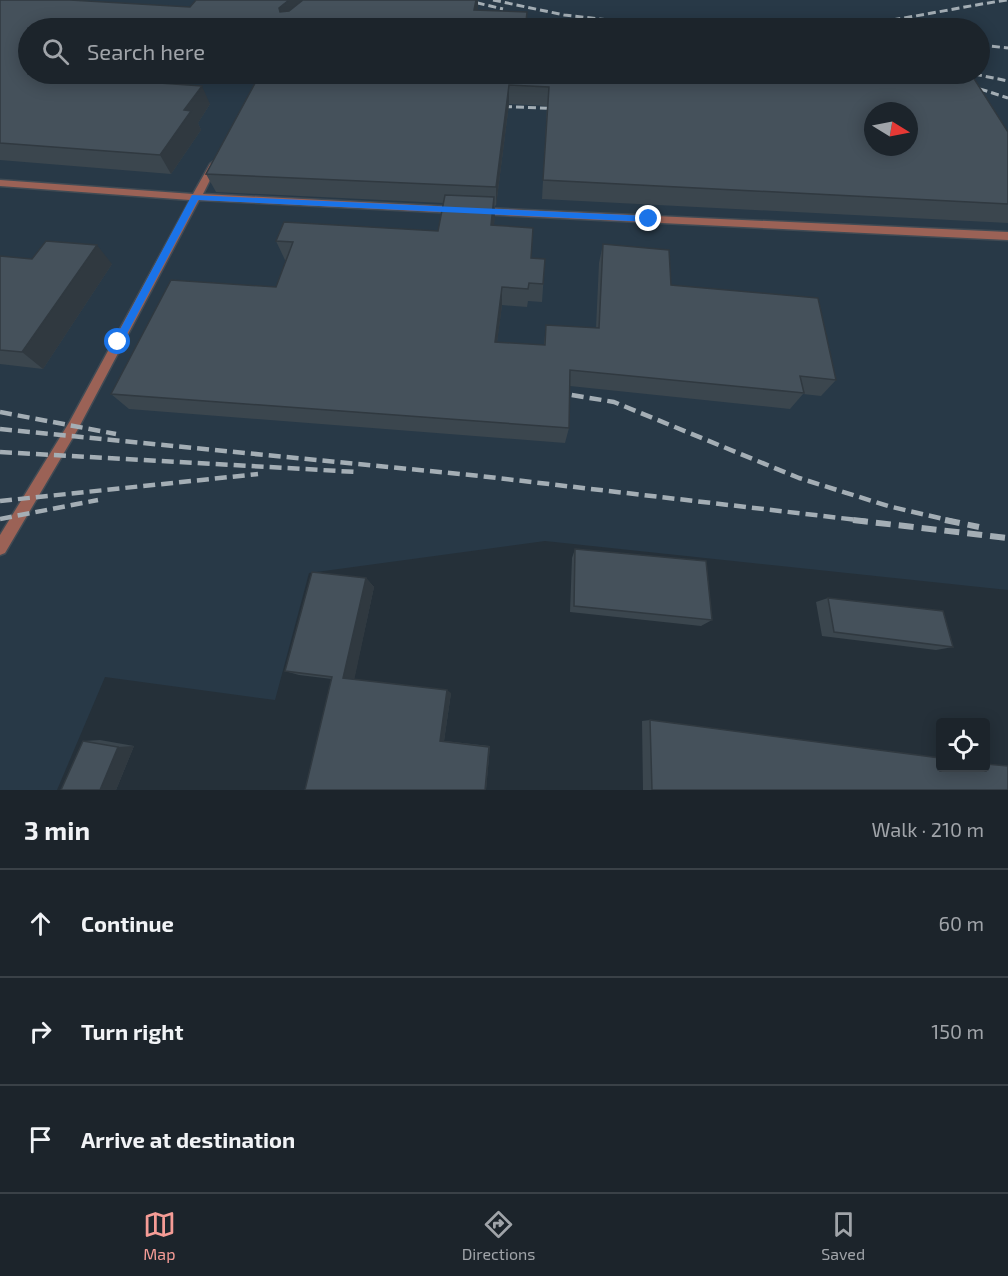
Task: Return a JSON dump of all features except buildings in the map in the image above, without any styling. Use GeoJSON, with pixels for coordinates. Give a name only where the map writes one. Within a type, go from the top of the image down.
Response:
{"type":"FeatureCollection","features":[{"type":"Feature","properties":{"kind":"lane"},"geometry":{"type":"LineString","coordinates":[[0,548],[74,425],[218,156]]}},
{"type":"Feature","properties":{"kind":"lane"},"geometry":{"type":"LineString","coordinates":[[0,183],[195,197],[1008,236]]}},
{"type":"Feature","properties":{"kind":"shaded area"},"geometry":{"type":"Polygon","coordinates":[[[0,0],[1008,0],[1008,590],[545,541],[309,573],[275,700],[105,677],[57,790],[0,790],[0,0]]]}},
{"type":"Feature","properties":{"kind":"railway"},"geometry":{"type":"LineString","coordinates":[[465,0],[503,9]]}},
{"type":"Feature","properties":{"kind":"railway"},"geometry":{"type":"LineString","coordinates":[[493,0],[564,15],[591,18]]}},
{"type":"Feature","properties":{"kind":"railway"},"geometry":{"type":"LineString","coordinates":[[903,18],[1007,0]]}},
{"type":"Feature","properties":{"kind":"railway"},"geometry":{"type":"LineString","coordinates":[[990,46],[1008,48]]}},
{"type":"Feature","properties":{"kind":"railway"},"geometry":{"type":"LineString","coordinates":[[990,77],[1008,81]]}},
{"type":"Feature","properties":{"kind":"railway"},"geometry":{"type":"LineString","coordinates":[[965,84],[1008,98]]}},
{"type":"Feature","properties":{"kind":"railway"},"geometry":{"type":"LineString","coordinates":[[492,106],[564,109]]}},
{"type":"Feature","properties":{"kind":"railway"},"geometry":{"type":"LineString","coordinates":[[554,392],[614,402],[799,478],[888,506],[952,521]]}},
{"type":"Feature","properties":{"kind":"railway"},"geometry":{"type":"LineString","coordinates":[[0,412],[116,434]]}},
{"type":"Feature","properties":{"kind":"railway"},"geometry":{"type":"LineString","coordinates":[[0,429],[480,476],[866,521]]}},
{"type":"Feature","properties":{"kind":"railway"},"geometry":{"type":"LineString","coordinates":[[0,452],[357,472]]}},
{"type":"Feature","properties":{"kind":"railway"},"geometry":{"type":"LineString","coordinates":[[0,501],[258,474]]}},
{"type":"Feature","properties":{"kind":"railway"},"geometry":{"type":"LineString","coordinates":[[0,519],[98,500]]}},
{"type":"Feature","properties":{"kind":"railway"},"geometry":{"type":"LineString","coordinates":[[853,520],[1008,538]]}},
{"type":"Feature","properties":{"kind":"railway"},"geometry":{"type":"LineString","coordinates":[[945,520],[979,527]]}},
{"type":"Feature","properties":{"kind":"route"},"geometry":{"type":"LineString","coordinates":[[118,342],[195,197],[649,219]]}}]}
